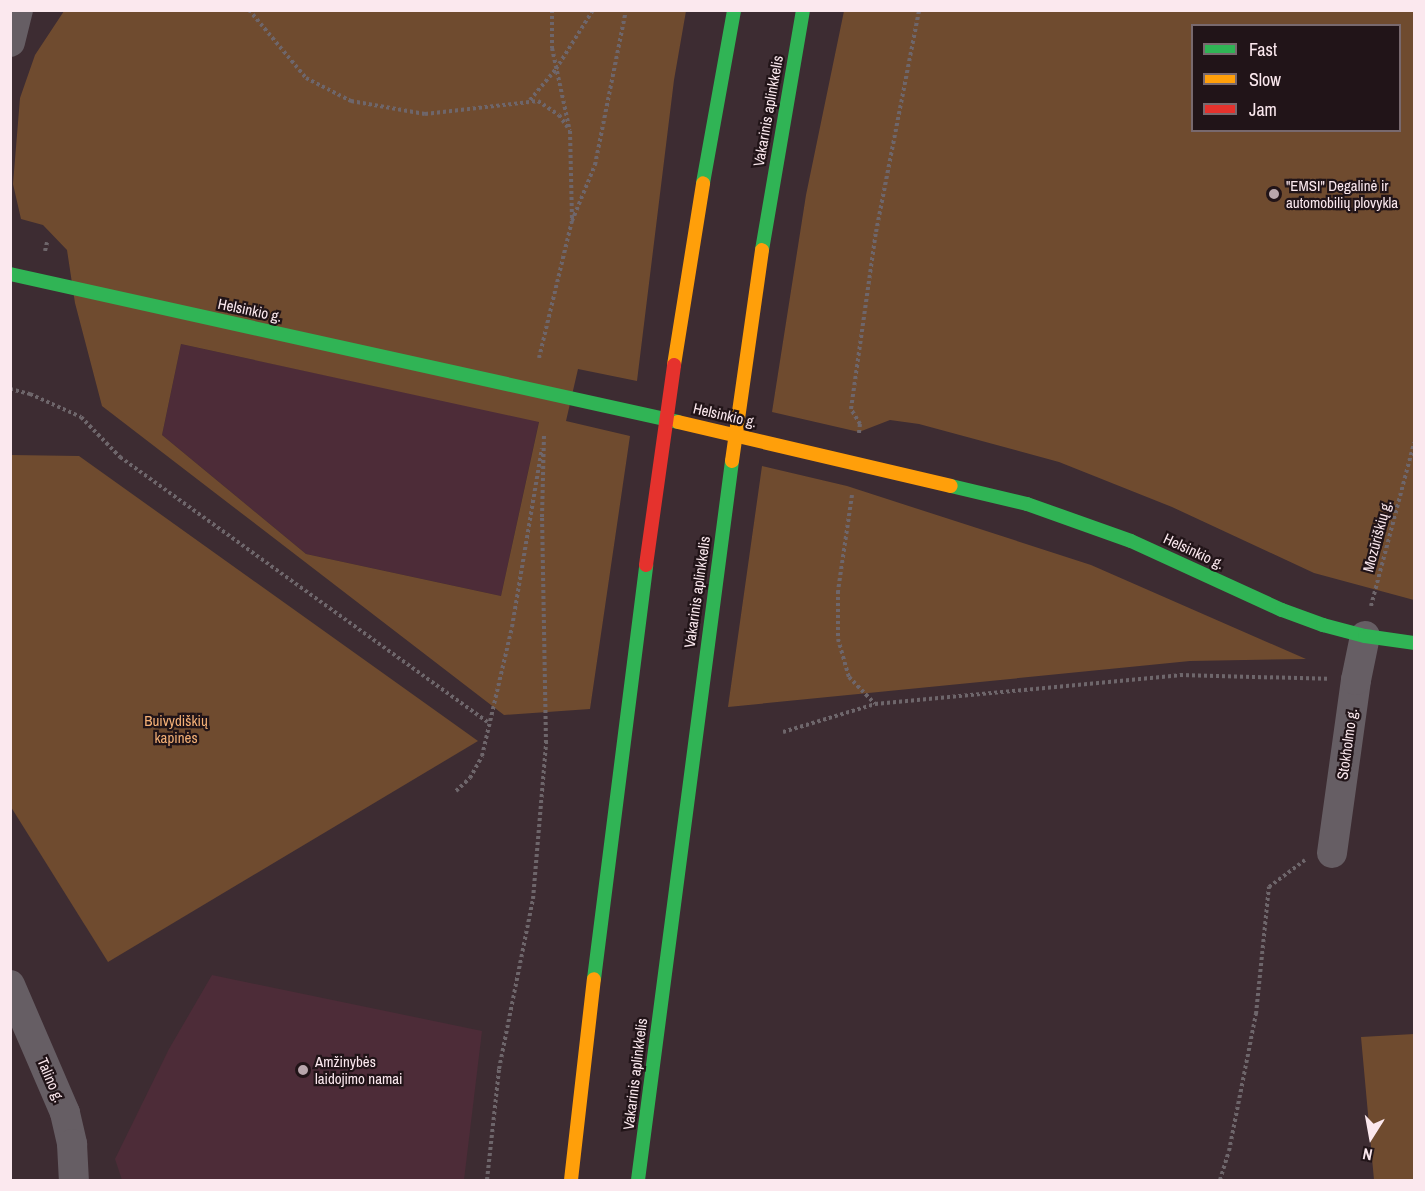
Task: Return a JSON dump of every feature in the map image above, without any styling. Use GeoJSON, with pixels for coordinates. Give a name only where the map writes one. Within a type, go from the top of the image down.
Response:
{"type":"FeatureCollection","features":[{"type":"Feature","properties":{"kind":"main road"},"geometry":{"type":"LineString","coordinates":[[570,1180],[653,512],[692,245],[734,10]]}},
{"type":"Feature","properties":{"kind":"main road","name":"Vakarinis aplinkkelis"},"geometry":{"type":"LineString","coordinates":[[638,1180],[723,522],[763,241],[803,10]]}},
{"type":"Feature","properties":{"kind":"main road","name":"Helsinkio g."},"geometry":{"type":"LineString","coordinates":[[10,274],[571,397],[852,461],[1027,504],[1131,541],[1282,610],[1323,625],[1365,636],[1414,643]]}},
{"type":"Feature","properties":{"kind":"street"},"geometry":{"type":"LineString","coordinates":[[10,42],[18,10]]}},
{"type":"Feature","properties":{"kind":"street","name":"Stokholmo g."},"geometry":{"type":"LineString","coordinates":[[1332,853],[1356,680],[1365,636]]}},
{"type":"Feature","properties":{"kind":"street","name":"Talino g."},"geometry":{"type":"LineString","coordinates":[[10,985],[65,1113],[72,1144],[74,1180]]}},
{"type":"Feature","properties":{"kind":"path"},"geometry":{"type":"LineString","coordinates":[[249,10],[306,78],[351,101],[425,114],[538,101],[559,115],[570,130]]}},
{"type":"Feature","properties":{"kind":"path"},"geometry":{"type":"LineString","coordinates":[[552,10],[552,48],[570,130],[572,221]]}},
{"type":"Feature","properties":{"kind":"path"},"geometry":{"type":"LineString","coordinates":[[530,101],[556,69],[593,10]]}},
{"type":"Feature","properties":{"kind":"path"},"geometry":{"type":"LineString","coordinates":[[538,368],[539,351],[572,221],[596,165],[626,10]]}},
{"type":"Feature","properties":{"kind":"path"},"geometry":{"type":"LineString","coordinates":[[857,440],[860,424],[851,409],[876,232],[919,10]]}},
{"type":"Feature","properties":{"kind":"path"},"geometry":{"type":"LineString","coordinates":[[10,389],[30,394],[81,417],[120,457],[488,722]]}},
{"type":"Feature","properties":{"kind":"path"},"geometry":{"type":"LineString","coordinates":[[456,791],[470,778],[482,756],[488,722],[513,627],[545,423]]}},
{"type":"Feature","properties":{"kind":"path"},"geometry":{"type":"LineString","coordinates":[[487,1180],[499,1069],[533,899],[544,765],[542,517],[544,433]]}},
{"type":"Feature","properties":{"kind":"path","name":"Mozūriškių g."},"geometry":{"type":"LineString","coordinates":[[1365,636],[1414,443]]}},
{"type":"Feature","properties":{"kind":"path"},"geometry":{"type":"LineString","coordinates":[[852,493],[838,591],[838,639],[849,677],[875,704]]}},
{"type":"Feature","properties":{"kind":"path"},"geometry":{"type":"LineString","coordinates":[[783,732],[875,704],[1180,675],[1356,680]]}},
{"type":"Feature","properties":{"kind":"path"},"geometry":{"type":"LineString","coordinates":[[1220,1180],[1229,1151],[1256,1014],[1269,887],[1306,860],[1332,853]]}},
{"type":"Feature","properties":{"kind":"shaded area"},"geometry":{"type":"Polygon","coordinates":[[[181,344],[539,421],[501,596],[306,554],[162,435],[181,344]]]}},
{"type":"Feature","properties":{"kind":"shaded area"},"geometry":{"type":"Polygon","coordinates":[[[212,975],[482,1031],[464,1180],[122,1180],[115,1159],[169,1049],[212,975]]]}},
{"type":"Feature","properties":{"kind":"green space"},"geometry":{"type":"Polygon","coordinates":[[[64,11],[686,11],[674,80],[637,381],[578,369],[566,421],[630,436],[590,709],[504,715],[102,406],[75,303],[67,250],[43,225],[21,219],[13,184],[20,98],[35,55],[64,11]],[[181,344],[162,435],[306,554],[501,596],[539,422],[181,344]]]}},
{"type":"Feature","properties":{"kind":"green space"},"geometry":{"type":"Polygon","coordinates":[[[844,11],[1414,11],[1414,600],[1314,573],[1172,507],[1059,462],[919,424],[890,420],[859,432],[772,412],[806,195],[844,11]]]}},
{"type":"Feature","properties":{"kind":"green space","name":"Buivydiškių kapinės"},"geometry":{"type":"Polygon","coordinates":[[[11,455],[79,456],[478,741],[108,962],[11,807],[11,455]]]}},
{"type":"Feature","properties":{"kind":"green space"},"geometry":{"type":"Polygon","coordinates":[[[762,466],[847,486],[1091,565],[1306,659],[1190,661],[728,707],[762,466]]]}},
{"type":"Feature","properties":{"kind":"green space"},"geometry":{"type":"Polygon","coordinates":[[[1414,1034],[1414,1180],[1374,1180],[1361,1037],[1414,1034]]]}},
{"type":"Feature","properties":{"kind":"traffic: fast"},"geometry":{"type":"LineString","coordinates":[[703,183],[734,10]]}},
{"type":"Feature","properties":{"kind":"traffic: fast"},"geometry":{"type":"LineString","coordinates":[[762,250],[803,10]]}},
{"type":"Feature","properties":{"kind":"traffic: fast"},"geometry":{"type":"LineString","coordinates":[[10,274],[678,422]]}},
{"type":"Feature","properties":{"kind":"traffic: fast"},"geometry":{"type":"LineString","coordinates":[[638,1180],[732,461]]}},
{"type":"Feature","properties":{"kind":"traffic: fast"},"geometry":{"type":"LineString","coordinates":[[951,486],[1027,504],[1131,541],[1282,610],[1323,625],[1365,636],[1414,643]]}},
{"type":"Feature","properties":{"kind":"traffic: fast"},"geometry":{"type":"LineString","coordinates":[[594,979],[646,565]]}},
{"type":"Feature","properties":{"kind":"traffic: slow"},"geometry":{"type":"LineString","coordinates":[[674,365],[703,183]]}},
{"type":"Feature","properties":{"kind":"traffic: slow"},"geometry":{"type":"LineString","coordinates":[[732,461],[762,250]]}},
{"type":"Feature","properties":{"kind":"traffic: slow"},"geometry":{"type":"LineString","coordinates":[[678,422],[951,486]]}},
{"type":"Feature","properties":{"kind":"traffic: slow"},"geometry":{"type":"LineString","coordinates":[[571,1180],[594,979]]}},
{"type":"Feature","properties":{"kind":"traffic: jam"},"geometry":{"type":"LineString","coordinates":[[646,565],[674,365]]}},
{"type":"Feature","properties":{"kind":"place","name":"\"EMSI\" Degalinė ir automobilių plovykla"},"geometry":{"type":"Point","coordinates":[1274,194]}},
{"type":"Feature","properties":{"kind":"place","name":"Amžinybės laidojimo namai"},"geometry":{"type":"Point","coordinates":[303,1070]}}]}
